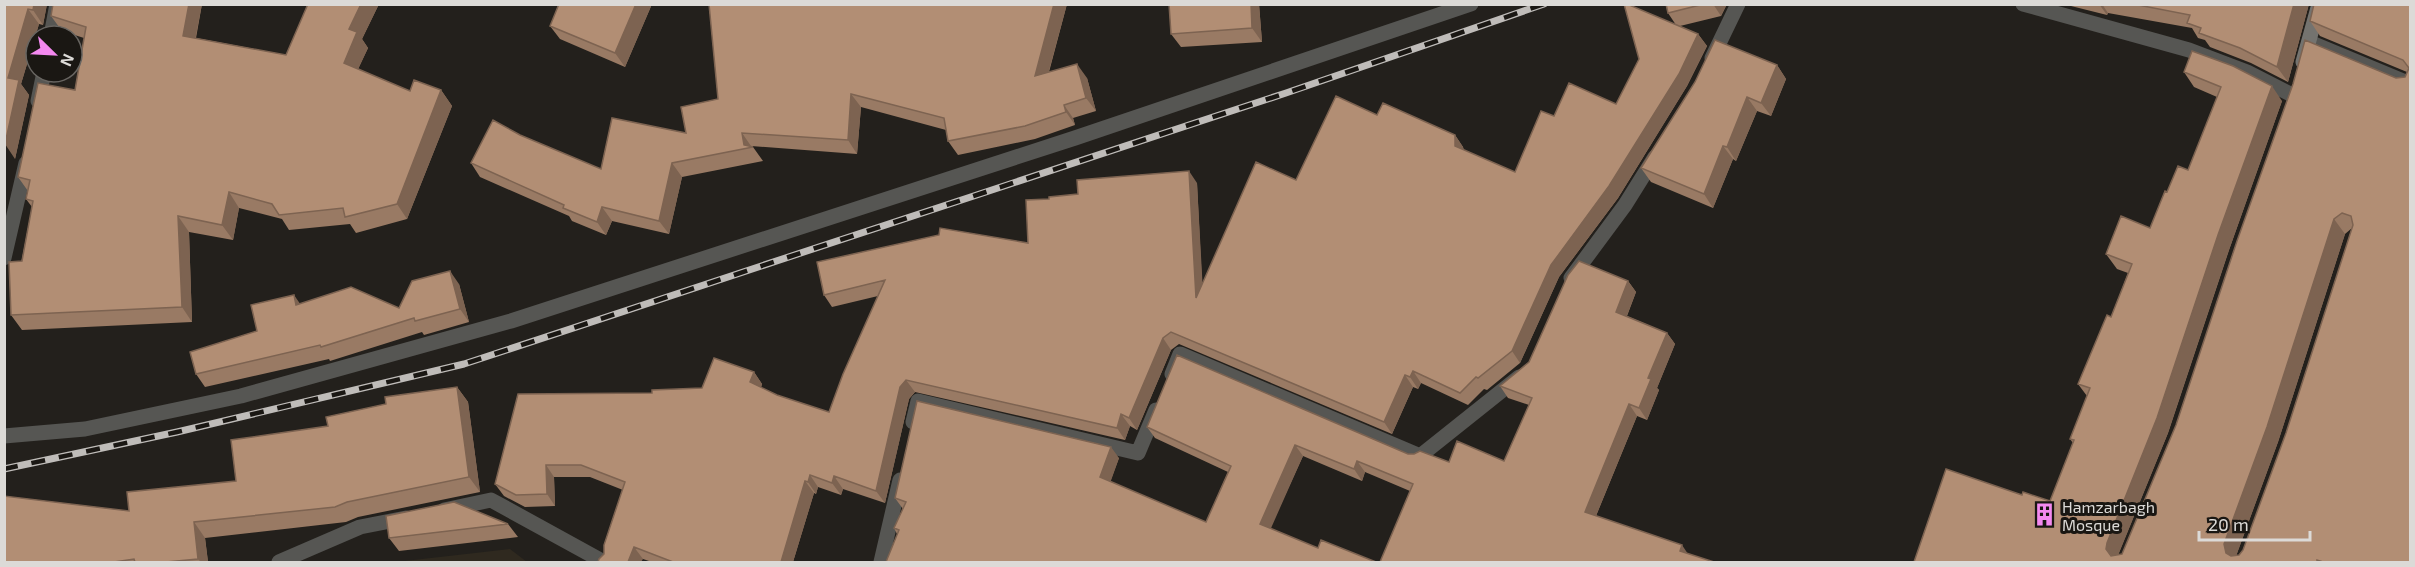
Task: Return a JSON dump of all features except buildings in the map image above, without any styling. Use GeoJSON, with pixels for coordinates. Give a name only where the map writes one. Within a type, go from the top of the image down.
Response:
{"type":"FeatureCollection","features":[{"type":"Feature","properties":{"kind":"street"},"geometry":{"type":"LineString","coordinates":[[53,24],[57,4]]}},
{"type":"Feature","properties":{"kind":"street"},"geometry":{"type":"LineString","coordinates":[[4,436],[85,429],[240,396],[511,321],[1053,145],[1471,4]]}},
{"type":"Feature","properties":{"kind":"street"},"geometry":{"type":"LineString","coordinates":[[1707,69],[1738,4]]}},
{"type":"Feature","properties":{"kind":"street"},"geometry":{"type":"LineString","coordinates":[[2023,4],[2189,50],[2295,91],[2319,4]]}},
{"type":"Feature","properties":{"kind":"street"},"geometry":{"type":"LineString","coordinates":[[2309,42],[2410,84]]}},
{"type":"Feature","properties":{"kind":"street"},"geometry":{"type":"LineString","coordinates":[[35,117],[42,84]]}},
{"type":"Feature","properties":{"kind":"street"},"geometry":{"type":"LineString","coordinates":[[1564,291],[1625,205],[1660,148]]}},
{"type":"Feature","properties":{"kind":"street"},"geometry":{"type":"LineString","coordinates":[[4,258],[28,151]]}},
{"type":"Feature","properties":{"kind":"street"},"geometry":{"type":"LineString","coordinates":[[910,435],[918,401],[1138,453],[1180,354],[1420,456],[1528,369]]}},
{"type":"Feature","properties":{"kind":"street"},"geometry":{"type":"LineString","coordinates":[[880,562],[902,470]]}},
{"type":"Feature","properties":{"kind":"street"},"geometry":{"type":"LineString","coordinates":[[279,562],[360,527],[492,500],[604,562]]}},
{"type":"Feature","properties":{"kind":"shaded area"},"geometry":{"type":"Polygon","coordinates":[[[510,549],[527,562],[396,562],[510,549]]]}},
{"type":"Feature","properties":{"kind":"railway"},"geometry":{"type":"LineString","coordinates":[[4,469],[177,432],[464,364],[1286,93],[1544,4]]}},
{"type":"Feature","properties":{"kind":"place","name":"Hamzarbagh Mosque"},"geometry":{"type":"Point","coordinates":[2044,515]}}]}
